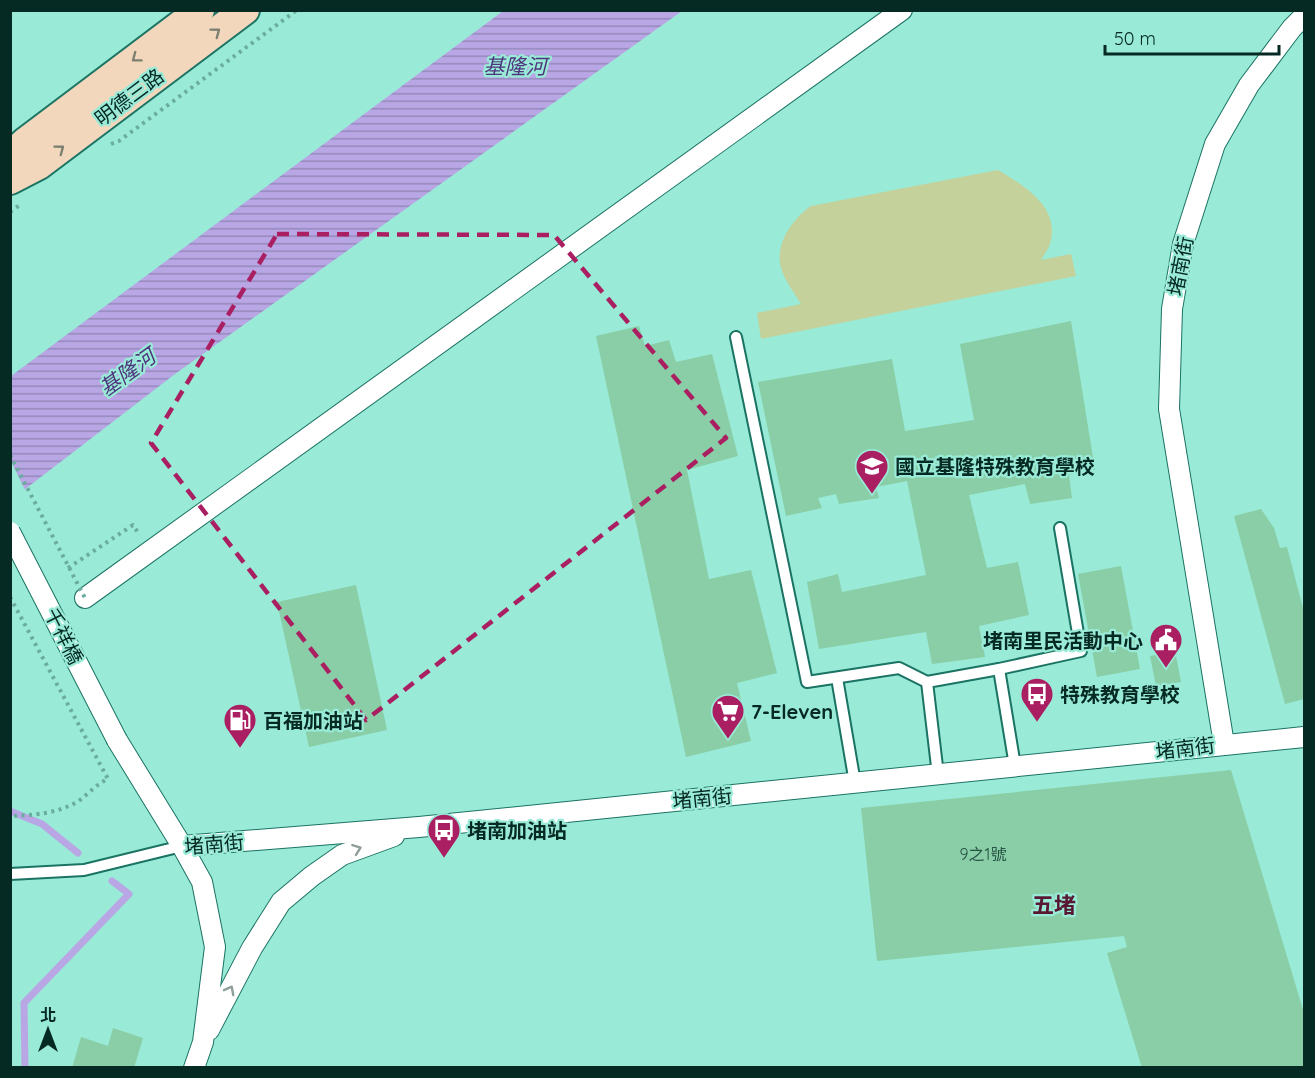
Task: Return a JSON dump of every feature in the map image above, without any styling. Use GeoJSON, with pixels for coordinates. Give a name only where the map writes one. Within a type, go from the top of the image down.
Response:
{"type":"FeatureCollection","features":[{"type":"Feature","properties":{"kind":"street","name":"明德三路"},"geometry":{"type":"LineString","coordinates":[[10,156],[34,135],[200,10]]}},
{"type":"Feature","properties":{"kind":"street","name":"明德三路"},"geometry":{"type":"LineString","coordinates":[[10,180],[39,165],[245,10]]}},
{"type":"Feature","properties":{"kind":"street"},"geometry":{"type":"LineString","coordinates":[[85,598],[902,10]]}},
{"type":"Feature","properties":{"kind":"street","name":"堵南街"},"geometry":{"type":"LineString","coordinates":[[183,846],[420,827],[1224,744],[1169,409],[1173,309],[1183,244],[1215,144],[1249,85],[1292,28],[1305,16]]}},
{"type":"Feature","properties":{"kind":"street","name":"千祥橋"},"geometry":{"type":"LineString","coordinates":[[10,532],[117,740],[183,846],[202,882],[215,947],[203,1042]]}},
{"type":"Feature","properties":{"kind":"street"},"geometry":{"type":"LineString","coordinates":[[1224,744],[1305,737]]}},
{"type":"Feature","properties":{"kind":"street","name":"堵南街"},"geometry":{"type":"LineString","coordinates":[[203,1042],[252,948],[281,902],[342,855],[420,827]]}},
{"type":"Feature","properties":{"kind":"street"},"geometry":{"type":"LineString","coordinates":[[194,1068],[203,1042]]}},
{"type":"Feature","properties":{"kind":"lane"},"geometry":{"type":"LineString","coordinates":[[736,337],[807,682],[899,668],[927,682],[1081,651],[1060,528]]}},
{"type":"Feature","properties":{"kind":"lane"},"geometry":{"type":"LineString","coordinates":[[999,669],[1015,766]]}},
{"type":"Feature","properties":{"kind":"lane"},"geometry":{"type":"LineString","coordinates":[[837,678],[855,783]]}},
{"type":"Feature","properties":{"kind":"lane"},"geometry":{"type":"LineString","coordinates":[[927,682],[938,775]]}},
{"type":"Feature","properties":{"kind":"lane","name":"堵南街"},"geometry":{"type":"LineString","coordinates":[[10,874],[84,870],[183,846]]}},
{"type":"Feature","properties":{"kind":"path"},"geometry":{"type":"LineString","coordinates":[[10,454],[85,598]]}},
{"type":"Feature","properties":{"kind":"path"},"geometry":{"type":"LineString","coordinates":[[68,568],[133,525],[140,536]]}},
{"type":"Feature","properties":{"kind":"path"},"geometry":{"type":"LineString","coordinates":[[10,597],[108,779],[99,783],[76,802],[42,815],[10,816]]}},
{"type":"Feature","properties":{"kind":"highlighted area"},"geometry":{"type":"Polygon","coordinates":[[[277,234],[554,235],[726,438],[366,720],[151,443],[277,234]]]}},
{"type":"Feature","properties":{"kind":"green space"},"geometry":{"type":"Polygon","coordinates":[[[998,170],[1019,183],[1038,199],[1050,219],[1052,231],[1050,244],[1041,260],[1071,254],[1076,276],[761,339],[757,313],[801,304],[782,271],[780,252],[791,226],[811,206],[998,170]]]}},
{"type":"Feature","properties":{"kind":"water","name":"基隆河"},"geometry":{"type":"Polygon","coordinates":[[[503,11],[682,11],[175,374],[11,500],[11,376],[503,11]]]}},
{"type":"Feature","properties":{"kind":"pier"},"geometry":{"type":"Polygon","coordinates":[[[10,459],[26,492],[10,503],[10,459]]]}},
{"type":"Feature","properties":{"kind":"building"},"geometry":{"type":"Polygon","coordinates":[[[1071,321],[1095,470],[1069,475],[1072,498],[1030,504],[1025,484],[969,495],[987,568],[1018,562],[1029,615],[979,626],[985,657],[932,664],[926,632],[819,649],[807,582],[838,574],[842,592],[926,575],[907,481],[876,487],[879,498],[839,504],[836,494],[818,498],[822,508],[786,516],[758,382],[892,359],[905,431],[974,420],[960,344],[1071,321]]]}},
{"type":"Feature","properties":{"kind":"building"},"geometry":{"type":"Polygon","coordinates":[[[639,326],[645,346],[669,340],[676,362],[712,354],[738,456],[687,470],[709,579],[751,570],[777,673],[737,683],[751,741],[686,757],[596,336],[639,326]]]}},
{"type":"Feature","properties":{"kind":"building"},"geometry":{"type":"Polygon","coordinates":[[[1261,509],[1274,528],[1280,548],[1287,547],[1304,612],[1304,699],[1285,704],[1234,516],[1261,509]]]}},
{"type":"Feature","properties":{"kind":"building"},"geometry":{"type":"Polygon","coordinates":[[[1121,566],[1140,669],[1097,677],[1078,574],[1121,566]]]}},
{"type":"Feature","properties":{"kind":"building"},"geometry":{"type":"Polygon","coordinates":[[[356,585],[387,730],[309,747],[277,602],[356,585]]]}},
{"type":"Feature","properties":{"kind":"building","name":"堵南里民活動中心"},"geometry":{"type":"Polygon","coordinates":[[[1175,651],[1181,682],[1156,686],[1150,656],[1175,651]]]}},
{"type":"Feature","properties":{"kind":"building"},"geometry":{"type":"Polygon","coordinates":[[[1231,770],[1304,1013],[1304,1068],[1142,1068],[1107,953],[1127,947],[1124,936],[877,961],[861,808],[1231,770]]]}},
{"type":"Feature","properties":{"kind":"building"},"geometry":{"type":"Polygon","coordinates":[[[113,1028],[143,1038],[134,1068],[72,1068],[81,1037],[108,1046],[113,1028]]]}},
{"type":"Feature","properties":{"kind":"waterway"},"geometry":{"type":"LineString","coordinates":[[10,811],[42,824],[78,853]]}},
{"type":"Feature","properties":{"kind":"waterway"},"geometry":{"type":"LineString","coordinates":[[25,1068],[24,1003],[129,894],[112,881]]}},
{"type":"Feature","properties":{"kind":"place","name":"國立基隆特殊教育學校"},"geometry":{"type":"Point","coordinates":[872,495]}},
{"type":"Feature","properties":{"kind":"place","name":"堵南里民活動中心"},"geometry":{"type":"Point","coordinates":[1166,669]}},
{"type":"Feature","properties":{"kind":"place","name":"特殊教育學校"},"geometry":{"type":"Point","coordinates":[1037,723]}},
{"type":"Feature","properties":{"kind":"place","name":"7-Eleven"},"geometry":{"type":"Point","coordinates":[728,740]}},
{"type":"Feature","properties":{"kind":"place","name":"百福加油站"},"geometry":{"type":"Point","coordinates":[240,749]}},
{"type":"Feature","properties":{"kind":"place","name":"堵南加油站"},"geometry":{"type":"Point","coordinates":[444,859]}},
{"type":"Feature","properties":{"kind":"district","name":"五堵"},"geometry":{"type":"Point","coordinates":[1054,905]}}]}
